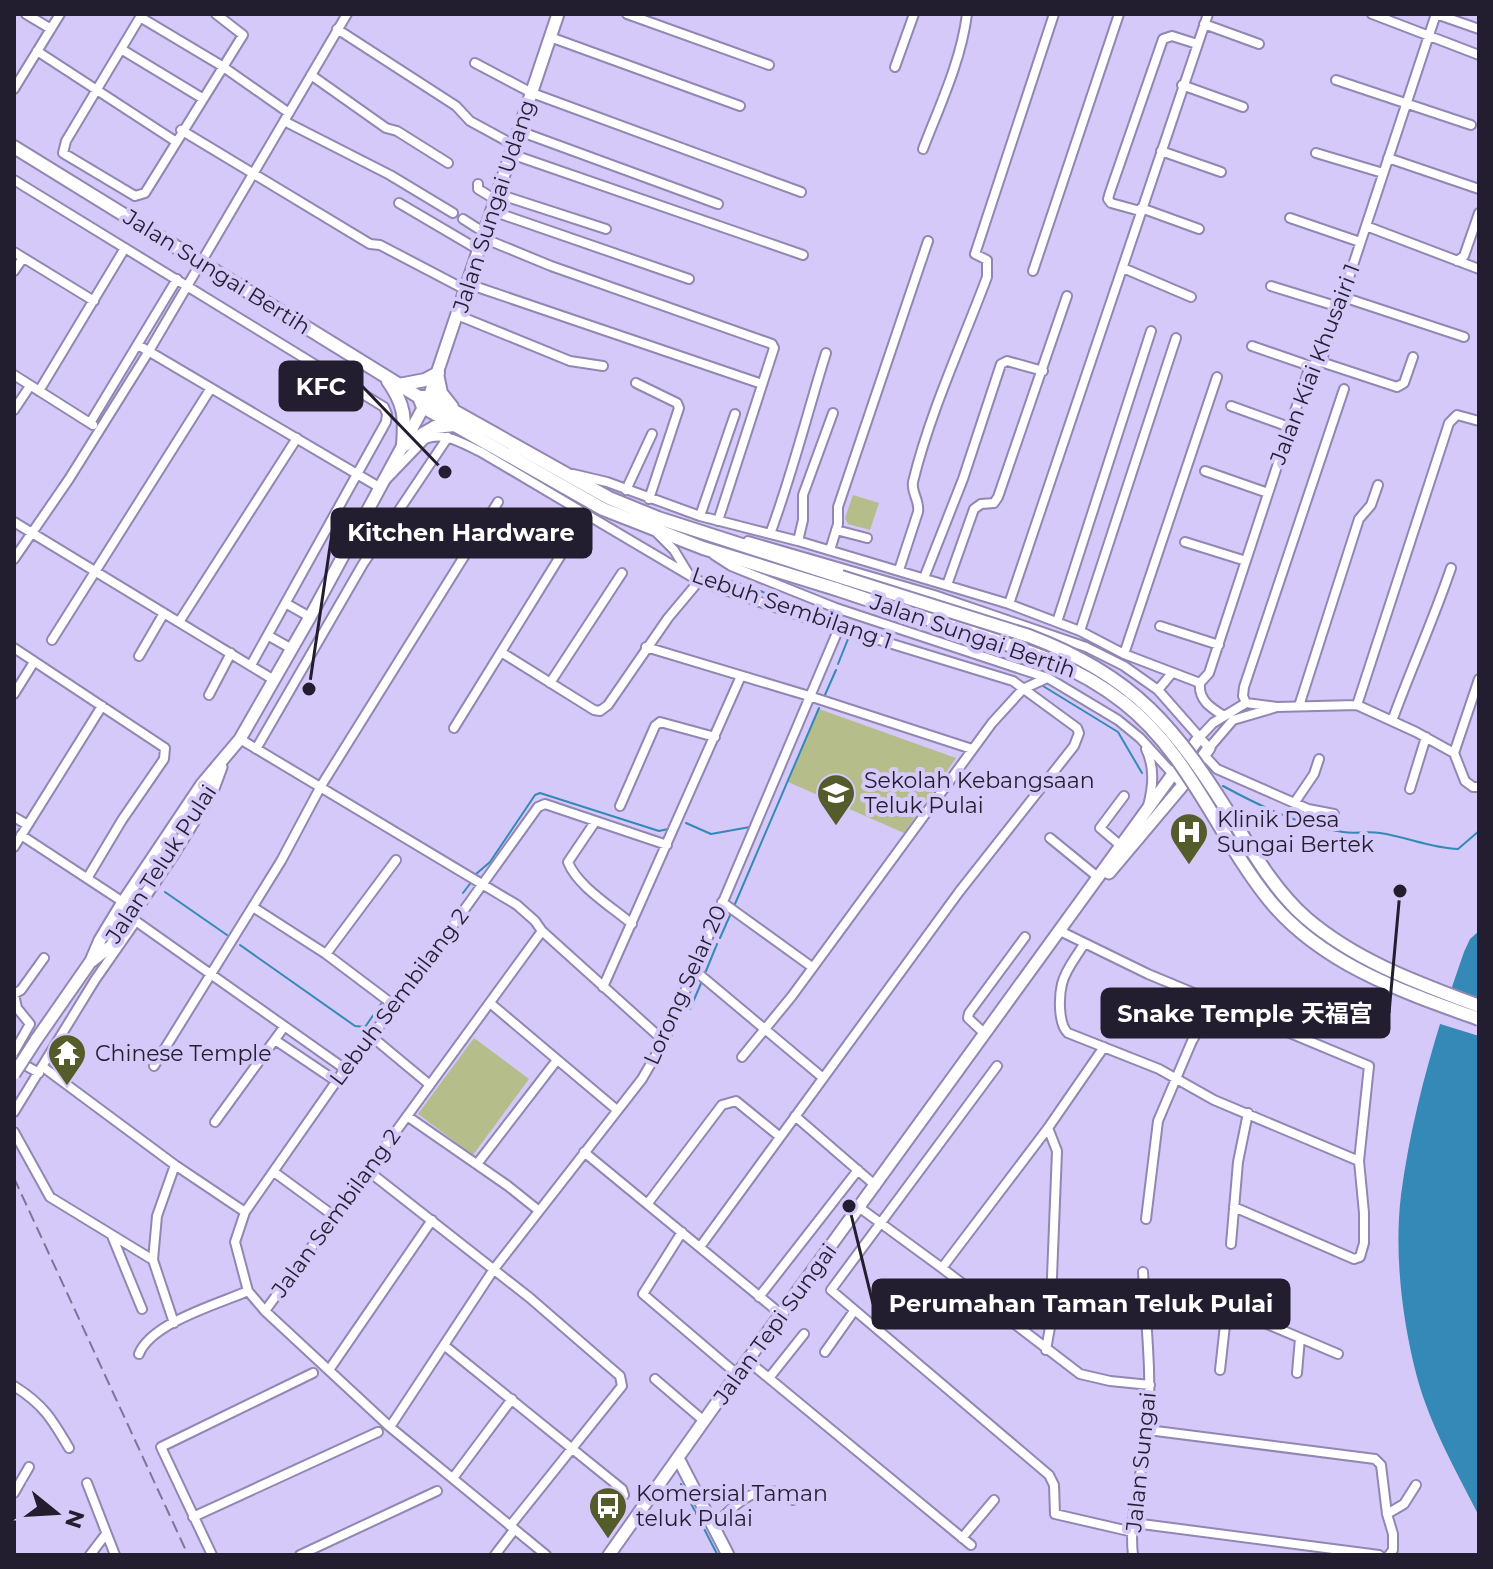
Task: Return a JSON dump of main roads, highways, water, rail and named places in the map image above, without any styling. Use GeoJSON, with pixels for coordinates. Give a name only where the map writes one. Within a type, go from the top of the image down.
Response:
{"type":"FeatureCollection","features":[{"type":"Feature","properties":{"kind":"main road","name":"Jalan Sungai Udang"},"geometry":{"type":"LineString","coordinates":[[424,400],[438,374],[558,14]]}},
{"type":"Feature","properties":{"kind":"main road","name":"Jalan Sungai Bertih"},"geometry":{"type":"LineString","coordinates":[[14,147],[424,400],[454,425],[603,509],[703,548],[1029,636],[1068,652],[1101,671],[1159,716],[1184,744],[1257,859],[1281,892],[1305,917],[1341,944],[1377,965],[1479,1006]]}},
{"type":"Feature","properties":{"kind":"main road"},"geometry":{"type":"LineString","coordinates":[[399,385],[438,374],[454,425],[435,427],[403,446]]}},
{"type":"Feature","properties":{"kind":"main road"},"geometry":{"type":"LineString","coordinates":[[385,376],[400,397],[403,408],[403,446]]}},
{"type":"Feature","properties":{"kind":"main road","name":"Jalan Teluk Pulai"},"geometry":{"type":"LineString","coordinates":[[14,1074],[91,961],[123,902],[202,784],[240,739],[403,446],[424,400]]}},
{"type":"Feature","properties":{"kind":"main road","name":"Jalan Sungai Bertih"},"geometry":{"type":"LineString","coordinates":[[454,425],[562,473],[609,498],[1051,658],[1095,681],[1126,704],[1175,754],[1247,869],[1271,902],[1300,930],[1337,958],[1371,977],[1479,1019]]}},
{"type":"Feature","properties":{"kind":"main road","name":"Jalan Tepi Sungai"},"geometry":{"type":"LineString","coordinates":[[609,1555],[1199,738]]}},
{"type":"Feature","properties":{"kind":"main road","name":"Jalan Tepi Sungai"},"geometry":{"type":"LineString","coordinates":[[1084,899],[1134,845],[1207,752]]}},
{"type":"Feature","properties":{"kind":"main road","name":"Jalan Teluk Pulai"},"geometry":{"type":"LineString","coordinates":[[91,961],[111,946],[133,919],[212,791],[223,761]]}},
{"type":"Feature","properties":{"kind":"main road"},"geometry":{"type":"LineString","coordinates":[[140,877],[175,831],[184,826],[188,830]]}},
{"type":"Feature","properties":{"kind":"main road"},"geometry":{"type":"LineString","coordinates":[[678,1458],[728,1555]]}},
{"type":"Feature","properties":{"kind":"water"},"geometry":{"type":"Polygon","coordinates":[[[1479,931],[1479,1516],[1422,1395],[1407,1333],[1398,1240],[1406,1164],[1426,1072],[1464,952],[1470,939],[1479,931]]]}},
{"type":"Feature","properties":{"kind":"waterway"},"geometry":{"type":"LineString","coordinates":[[712,574],[856,625]]}},
{"type":"Feature","properties":{"kind":"waterway"},"geometry":{"type":"LineString","coordinates":[[838,664],[848,639]]}},
{"type":"Feature","properties":{"kind":"waterway"},"geometry":{"type":"LineString","coordinates":[[824,697],[836,670]]}},
{"type":"Feature","properties":{"kind":"waterway"},"geometry":{"type":"LineString","coordinates":[[1043,686],[1118,732],[1142,773]]}},
{"type":"Feature","properties":{"kind":"waterway"},"geometry":{"type":"LineString","coordinates":[[735,904],[819,708]]}},
{"type":"Feature","properties":{"kind":"waterway"},"geometry":{"type":"LineString","coordinates":[[1223,786],[1296,820],[1343,832],[1380,833],[1458,849],[1479,831]]}},
{"type":"Feature","properties":{"kind":"waterway"},"geometry":{"type":"LineString","coordinates":[[476,874],[490,862],[535,795],[540,793],[659,831],[668,829]]}},
{"type":"Feature","properties":{"kind":"waterway"},"geometry":{"type":"LineString","coordinates":[[686,823],[711,834],[750,827]]}},
{"type":"Feature","properties":{"kind":"waterway"},"geometry":{"type":"LineString","coordinates":[[463,893],[472,881]]}},
{"type":"Feature","properties":{"kind":"waterway"},"geometry":{"type":"LineString","coordinates":[[165,892],[227,935]]}},
{"type":"Feature","properties":{"kind":"waterway"},"geometry":{"type":"LineString","coordinates":[[720,938],[731,913]]}},
{"type":"Feature","properties":{"kind":"waterway"},"geometry":{"type":"LineString","coordinates":[[706,971],[717,944]]}},
{"type":"Feature","properties":{"kind":"waterway"},"geometry":{"type":"LineString","coordinates":[[240,945],[355,1026],[365,1027],[381,1004]]}},
{"type":"Feature","properties":{"kind":"waterway"},"geometry":{"type":"LineString","coordinates":[[690,1009],[702,981]]}},
{"type":"Feature","properties":{"kind":"waterway"},"geometry":{"type":"LineString","coordinates":[[681,1484],[717,1554]]}},
{"type":"Feature","properties":{"kind":"railway"},"geometry":{"type":"LineString","coordinates":[[14,1178],[188,1555]]}},
{"type":"Feature","properties":{"kind":"place","name":"KFC"},"geometry":{"type":"Point","coordinates":[445,472]}},
{"type":"Feature","properties":{"kind":"place","name":"Kitchen Hardware"},"geometry":{"type":"Point","coordinates":[309,689]}},
{"type":"Feature","properties":{"kind":"place","name":"Sekolah Kebangsaan Teluk Pulai"},"geometry":{"type":"Point","coordinates":[836,827]}},
{"type":"Feature","properties":{"kind":"place","name":"Klinik Desa Sungai Bertek"},"geometry":{"type":"Point","coordinates":[1189,866]}},
{"type":"Feature","properties":{"kind":"place","name":"Snake Temple 天福宫"},"geometry":{"type":"Point","coordinates":[1400,891]}},
{"type":"Feature","properties":{"kind":"place","name":"Chinese Temple"},"geometry":{"type":"Point","coordinates":[67,1087]}},
{"type":"Feature","properties":{"kind":"place","name":"Perumahan Taman Teluk Pulai"},"geometry":{"type":"Point","coordinates":[849,1206]}},
{"type":"Feature","properties":{"kind":"place","name":"Komersial Taman teluk Pulai"},"geometry":{"type":"Point","coordinates":[608,1540]}}]}
